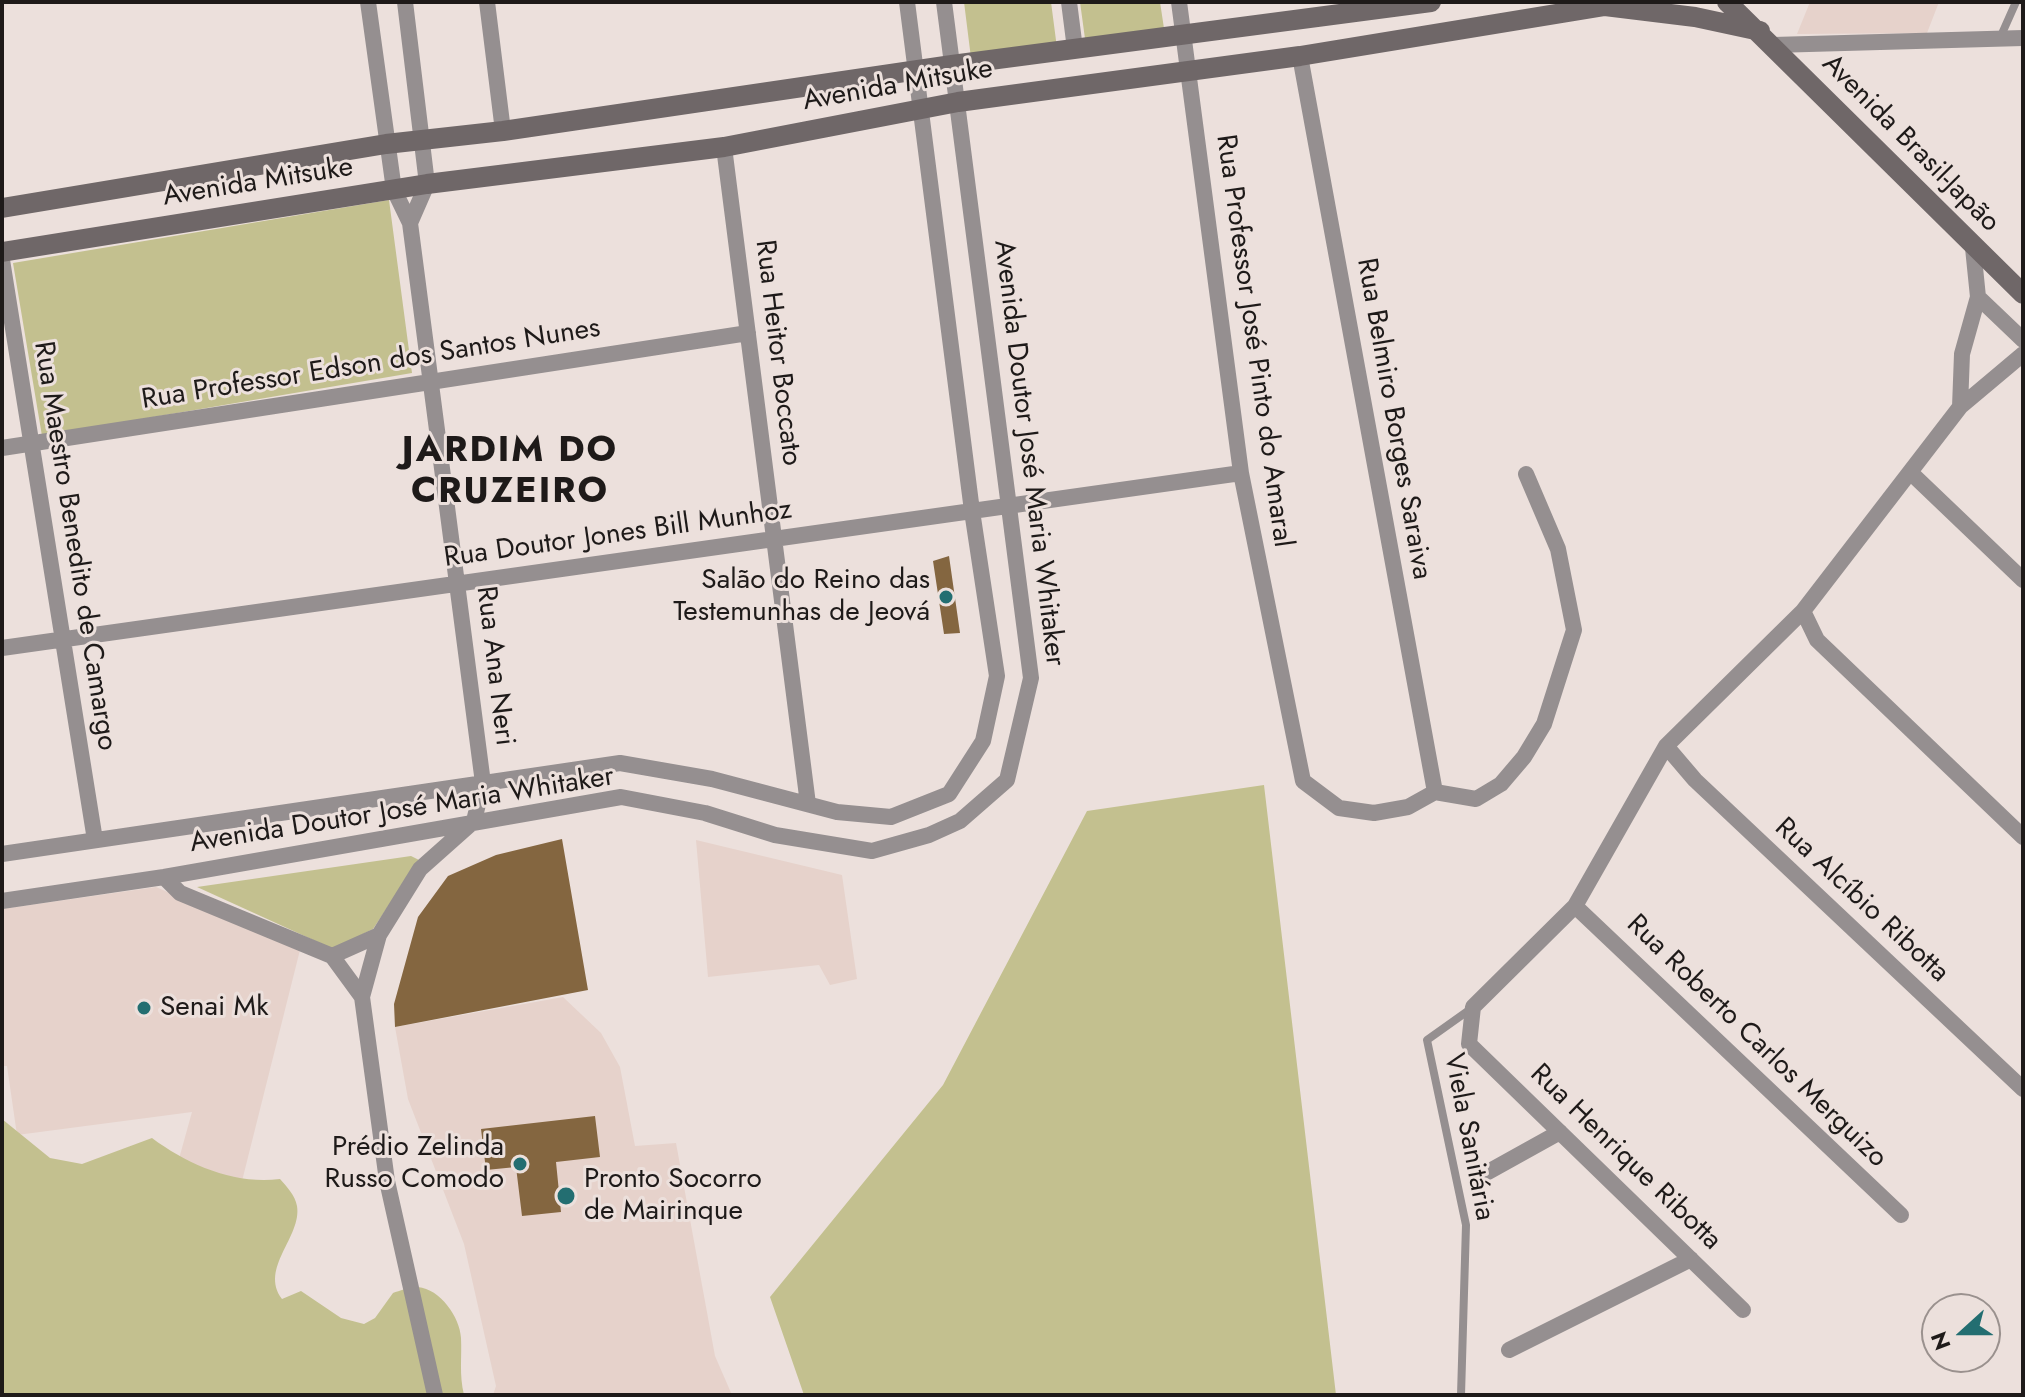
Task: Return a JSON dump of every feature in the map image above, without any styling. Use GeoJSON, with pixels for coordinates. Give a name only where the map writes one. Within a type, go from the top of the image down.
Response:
{"type":"FeatureCollection","features":[{"type":"Feature","properties":{"kind":"main road","name":"Avenida Mitsuke"},"geometry":{"type":"LineString","coordinates":[[2,208],[386,144],[503,131],[916,70],[1431,2]]}},
{"type":"Feature","properties":{"kind":"main road"},"geometry":{"type":"LineString","coordinates":[[1727,2],[1767,38]]}},
{"type":"Feature","properties":{"kind":"main road","name":"Avenida Mitsuke"},"geometry":{"type":"LineString","coordinates":[[2,252],[427,184],[724,147],[958,102],[1290,57],[1605,6],[1646,6],[1767,38]]}},
{"type":"Feature","properties":{"kind":"main road"},"geometry":{"type":"LineString","coordinates":[[1277,23],[1290,57]]}},
{"type":"Feature","properties":{"kind":"main road","name":"Avenida Brasil-Japão"},"geometry":{"type":"LineString","coordinates":[[1767,38],[1973,248],[2023,294]]}},
{"type":"Feature","properties":{"kind":"street","name":"Rua Ana Neri"},"geometry":{"type":"LineString","coordinates":[[368,2],[394,190],[410,223],[483,783]]}},
{"type":"Feature","properties":{"kind":"street"},"geometry":{"type":"LineString","coordinates":[[405,2],[427,184],[410,223]]}},
{"type":"Feature","properties":{"kind":"street"},"geometry":{"type":"LineString","coordinates":[[487,2],[503,131]]}},
{"type":"Feature","properties":{"kind":"street","name":"Avenida Doutor José Maria Whitaker"},"geometry":{"type":"LineString","coordinates":[[2,854],[620,763],[712,779],[837,812],[891,817],[949,794],[983,741],[997,676],[972,511],[907,2]]}},
{"type":"Feature","properties":{"kind":"street","name":"Avenida Doutor José Maria Whitaker"},"geometry":{"type":"LineString","coordinates":[[2,901],[164,877],[621,797],[705,813],[775,835],[872,851],[929,835],[960,821],[1007,780],[1031,678],[944,2]]}},
{"type":"Feature","properties":{"kind":"street"},"geometry":{"type":"LineString","coordinates":[[1069,2],[1075,49]]}},
{"type":"Feature","properties":{"kind":"street","name":"Rua Professor José Pinto do Amaral"},"geometry":{"type":"LineString","coordinates":[[1179,2],[1241,473],[1303,781],[1339,808],[1374,813],[1408,807],[1435,792]]}},
{"type":"Feature","properties":{"kind":"street"},"geometry":{"type":"LineString","coordinates":[[1767,38],[2023,38]]}},
{"type":"Feature","properties":{"kind":"street","name":"Rua Belmiro Borges Saraiva"},"geometry":{"type":"LineString","coordinates":[[1290,57],[1435,792]]}},
{"type":"Feature","properties":{"kind":"street","name":"Rua Heitor Boccato"},"geometry":{"type":"LineString","coordinates":[[724,147],[808,804]]}},
{"type":"Feature","properties":{"kind":"street"},"geometry":{"type":"LineString","coordinates":[[1960,407],[1962,354],[1978,297],[1973,248]]}},
{"type":"Feature","properties":{"kind":"street","name":"Rua Maestro Benedito de Camargo"},"geometry":{"type":"LineString","coordinates":[[2,260],[95,840]]}},
{"type":"Feature","properties":{"kind":"street"},"geometry":{"type":"LineString","coordinates":[[1978,297],[2023,340]]}},
{"type":"Feature","properties":{"kind":"street","name":"Rua Professor Edson dos Santos Nunes"},"geometry":{"type":"LineString","coordinates":[[2,448],[748,333]]}},
{"type":"Feature","properties":{"kind":"street"},"geometry":{"type":"LineString","coordinates":[[1473,1007],[1575,906],[1666,746],[1803,611],[1960,407],[2023,354]]}},
{"type":"Feature","properties":{"kind":"street"},"geometry":{"type":"LineString","coordinates":[[1910,472],[2023,580]]}},
{"type":"Feature","properties":{"kind":"street","name":"Rua Doutor Jones Bill Munhoz"},"geometry":{"type":"LineString","coordinates":[[2,648],[1241,473]]}},
{"type":"Feature","properties":{"kind":"street"},"geometry":{"type":"LineString","coordinates":[[1435,792],[1476,799],[1501,784],[1524,757],[1544,724],[1574,630],[1558,549],[1526,474]]}},
{"type":"Feature","properties":{"kind":"street"},"geometry":{"type":"LineString","coordinates":[[1803,611],[1817,640],[2023,837]]}},
{"type":"Feature","properties":{"kind":"street","name":"Rua Alcíbio Ribotta"},"geometry":{"type":"LineString","coordinates":[[1666,746],[1707,791],[2023,1089]]}},
{"type":"Feature","properties":{"kind":"street"},"geometry":{"type":"LineString","coordinates":[[435,1395],[387,1181],[362,997],[379,935],[420,869],[474,821],[483,783]]}},
{"type":"Feature","properties":{"kind":"street"},"geometry":{"type":"LineString","coordinates":[[164,877],[180,893],[332,956],[362,997]]}},
{"type":"Feature","properties":{"kind":"street","name":"Rua Roberto Carlos Merguizo"},"geometry":{"type":"LineString","coordinates":[[1575,906],[1901,1215]]}},
{"type":"Feature","properties":{"kind":"street"},"geometry":{"type":"LineString","coordinates":[[332,956],[379,935]]}},
{"type":"Feature","properties":{"kind":"street","name":"Rua Henrique Ribotta"},"geometry":{"type":"LineString","coordinates":[[1473,1007],[1469,1044],[1743,1310]]}},
{"type":"Feature","properties":{"kind":"street"},"geometry":{"type":"LineString","coordinates":[[1488,1172],[1560,1132]]}},
{"type":"Feature","properties":{"kind":"street"},"geometry":{"type":"LineString","coordinates":[[1509,1350],[1691,1259]]}},
{"type":"Feature","properties":{"kind":"lane"},"geometry":{"type":"LineString","coordinates":[[2000,38],[2016,2]]}},
{"type":"Feature","properties":{"kind":"lane","name":"Viela Sanitária"},"geometry":{"type":"LineString","coordinates":[[1461,1395],[1466,1225],[1427,1040],[1473,1007]]}},
{"type":"Feature","properties":{"kind":"shaded area"},"geometry":{"type":"Polygon","coordinates":[[[964,2],[1051,2],[1057,48],[971,58],[964,2]]]}},
{"type":"Feature","properties":{"kind":"shaded area"},"geometry":{"type":"Polygon","coordinates":[[[1080,2],[1160,2],[1165,35],[1086,46],[1080,2]]]}},
{"type":"Feature","properties":{"kind":"shaded area"},"geometry":{"type":"Polygon","coordinates":[[[1810,2],[1939,2],[1927,33],[1797,34],[1810,2]]]}},
{"type":"Feature","properties":{"kind":"shaded area"},"geometry":{"type":"Polygon","coordinates":[[[389,200],[412,373],[42,436],[13,263],[389,200]]]}},
{"type":"Feature","properties":{"kind":"shaded area"},"geometry":{"type":"Polygon","coordinates":[[[1264,785],[1336,1395],[804,1395],[770,1297],[943,1085],[1087,811],[1264,785]]]}},
{"type":"Feature","properties":{"kind":"shaded area"},"geometry":{"type":"Polygon","coordinates":[[[696,840],[842,875],[857,979],[830,985],[819,965],[708,977],[696,840]]]}},
{"type":"Feature","properties":{"kind":"shaded area"},"geometry":{"type":"Polygon","coordinates":[[[411,856],[419,860],[373,929],[333,949],[197,887],[411,856]]]}},
{"type":"Feature","properties":{"kind":"shaded area","name":"Senai Mk"},"geometry":{"type":"Polygon","coordinates":[[[156,887],[300,950],[241,1185],[177,1166],[192,1112],[17,1135],[7,1066],[2,1066],[2,909],[156,887]]]}},
{"type":"Feature","properties":{"kind":"shaded area","name":"Pronto Socorro de Mairinque"},"geometry":{"type":"Polygon","coordinates":[[[563,997],[601,1033],[620,1067],[635,1146],[676,1143],[715,1356],[732,1395],[493,1395],[496,1386],[464,1244],[408,1099],[395,1027],[563,997]]]}},
{"type":"Feature","properties":{"kind":"shaded area"},"geometry":{"type":"Polygon","coordinates":[[[2,1119],[50,1158],[82,1164],[152,1138],[181,1157],[213,1171],[246,1179],[280,1179],[293,1195],[297,1206],[294,1229],[275,1276],[282,1299],[301,1291],[341,1318],[364,1324],[375,1318],[393,1293],[415,1287],[434,1293],[453,1313],[460,1330],[464,1395],[2,1395],[2,1119]]]}},
{"type":"Feature","properties":{"kind":"building","name":"Salão do Reino das Testemunhas de Jeová"},"geometry":{"type":"Polygon","coordinates":[[[949,556],[960,633],[944,634],[933,561],[949,556]]]}},
{"type":"Feature","properties":{"kind":"building"},"geometry":{"type":"Polygon","coordinates":[[[562,839],[588,990],[395,1027],[394,1004],[418,917],[448,876],[496,855],[562,839]]]}},
{"type":"Feature","properties":{"kind":"building","name":"Prédio Zelinda Russo Comodo"},"geometry":{"type":"Polygon","coordinates":[[[595,1116],[600,1157],[556,1162],[561,1212],[522,1216],[516,1167],[486,1170],[481,1129],[595,1116]]]}},
{"type":"Feature","properties":{"kind":"place","name":"Salão do Reino das Testemunhas de Jeová"},"geometry":{"type":"Point","coordinates":[946,597]}},
{"type":"Feature","properties":{"kind":"place","name":"Senai Mk"},"geometry":{"type":"Point","coordinates":[144,1008]}},
{"type":"Feature","properties":{"kind":"place","name":"Prédio Zelinda Russo Comodo"},"geometry":{"type":"Point","coordinates":[520,1164]}},
{"type":"Feature","properties":{"kind":"place","name":"Pronto Socorro de Mairinque"},"geometry":{"type":"Point","coordinates":[566,1196]}},
{"type":"Feature","properties":{"kind":"district","name":"JARDIM DO CRUZEIRO"},"geometry":{"type":"Point","coordinates":[510,472]}}]}
